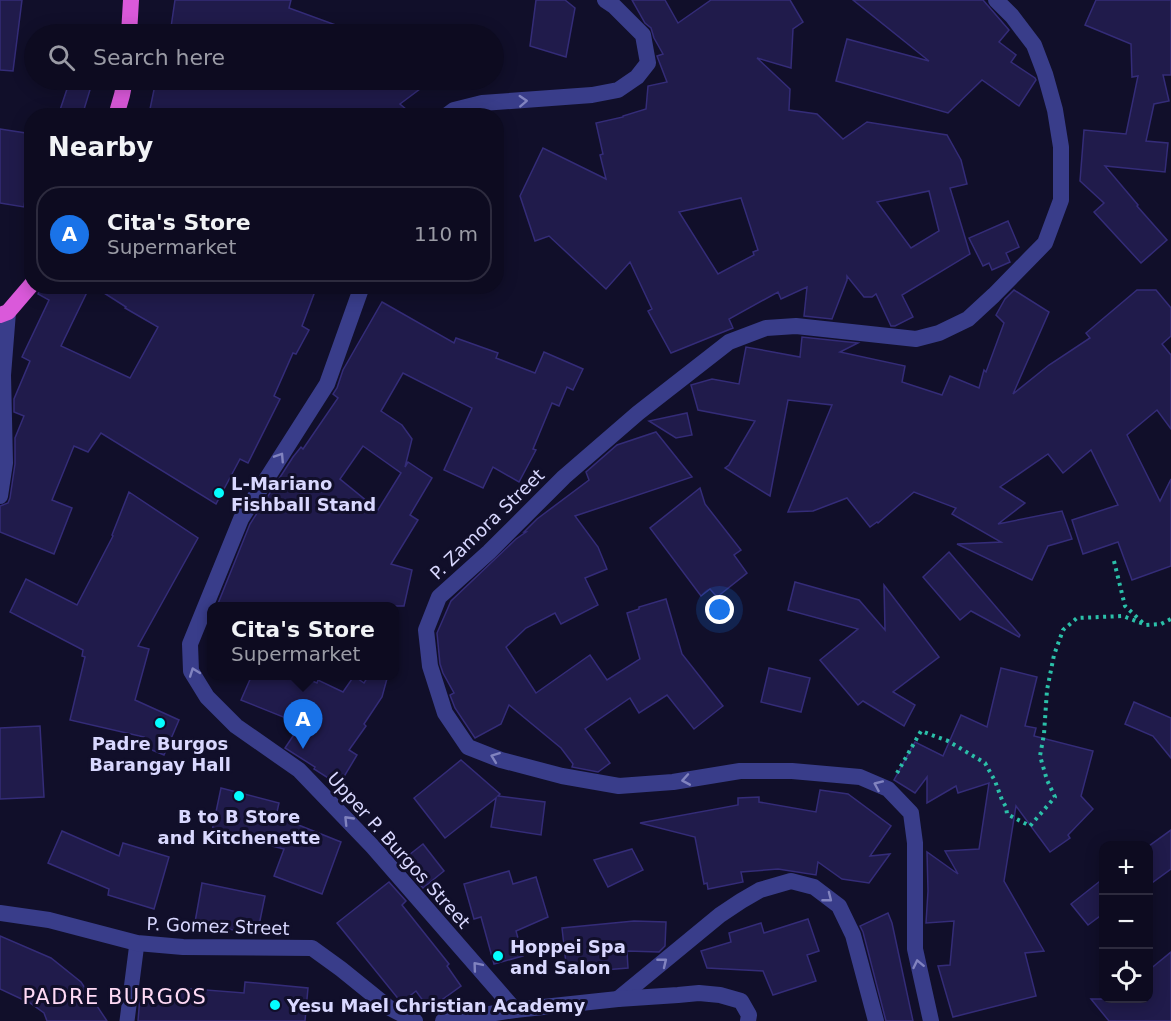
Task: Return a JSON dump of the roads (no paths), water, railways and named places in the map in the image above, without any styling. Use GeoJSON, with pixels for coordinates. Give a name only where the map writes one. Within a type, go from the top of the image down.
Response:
{"type":"FeatureCollection","features":[{"type":"Feature","properties":{"kind":"highway"},"geometry":{"type":"LineString","coordinates":[[130,24],[131,0]]}},
{"type":"Feature","properties":{"kind":"highway"},"geometry":{"type":"LineString","coordinates":[[118,108],[123,90]]}},
{"type":"Feature","properties":{"kind":"highway"},"geometry":{"type":"LineString","coordinates":[[4,313],[24,292]]}},
{"type":"Feature","properties":{"kind":"street"},"geometry":{"type":"LineString","coordinates":[[462,108],[482,103],[592,95],[618,90],[637,77],[648,63],[643,35],[605,0]]}},
{"type":"Feature","properties":{"kind":"street","name":"P. Zamora Street"},"geometry":{"type":"LineString","coordinates":[[931,1021],[915,949],[915,843],[911,813],[888,789],[860,777],[792,771],[740,771],[673,782],[619,786],[562,776],[501,760],[468,747],[445,713],[430,666],[426,630],[439,597],[489,552],[564,477],[638,413],[729,342],[766,328],[786,327],[807,327],[916,339],[939,333],[968,319],[1045,243],[1061,200],[1062,147],[1055,110],[1034,45],[1012,16],[996,0]]}},
{"type":"Feature","properties":{"kind":"street","name":"Upper P. Burgos Street"},"geometry":{"type":"LineString","coordinates":[[207,602],[241,519],[327,384],[359,294]]}},
{"type":"Feature","properties":{"kind":"street"},"geometry":{"type":"LineString","coordinates":[[0,496],[5,463],[4,313]]}},
{"type":"Feature","properties":{"kind":"street","name":"Upper P. Burgos Street"},"geometry":{"type":"LineString","coordinates":[[207,602],[190,644],[191,672],[207,698],[236,726],[299,770],[365,838],[515,1010]]}},
{"type":"Feature","properties":{"kind":"street"},"geometry":{"type":"LineString","coordinates":[[618,999],[720,915],[760,890],[792,881],[814,887],[839,906],[853,935],[876,1021]]}},
{"type":"Feature","properties":{"kind":"street","name":"P. Gomez Street"},"geometry":{"type":"LineString","coordinates":[[0,913],[49,920],[136,943],[183,947],[312,948],[388,1007],[415,1021]]}},
{"type":"Feature","properties":{"kind":"street"},"geometry":{"type":"LineString","coordinates":[[442,1021],[515,1010],[699,993],[741,1000],[748,1015],[748,1021]]}},
{"type":"Feature","properties":{"kind":"lane"},"geometry":{"type":"LineString","coordinates":[[127,1021],[136,943]]}},
{"type":"Feature","properties":{"kind":"place","name":"L-Mariano Fishball Stand"},"geometry":{"type":"Point","coordinates":[219,493]}},
{"type":"Feature","properties":{"kind":"place","name":"Padre Burgos Barangay Hall"},"geometry":{"type":"Point","coordinates":[160,723]}},
{"type":"Feature","properties":{"kind":"place","name":"Cita's Store"},"geometry":{"type":"Point","coordinates":[303,749]}},
{"type":"Feature","properties":{"kind":"place","name":"B to B Store and Kitchenette"},"geometry":{"type":"Point","coordinates":[239,796]}},
{"type":"Feature","properties":{"kind":"place","name":"Hoppei Spa and Salon"},"geometry":{"type":"Point","coordinates":[498,956]}},
{"type":"Feature","properties":{"kind":"place","name":"Yesu Mael Christian Academy"},"geometry":{"type":"Point","coordinates":[275,1005]}},
{"type":"Feature","properties":{"kind":"district","name":"PADRE BURGOS"},"geometry":{"type":"Point","coordinates":[115,997]}}]}
